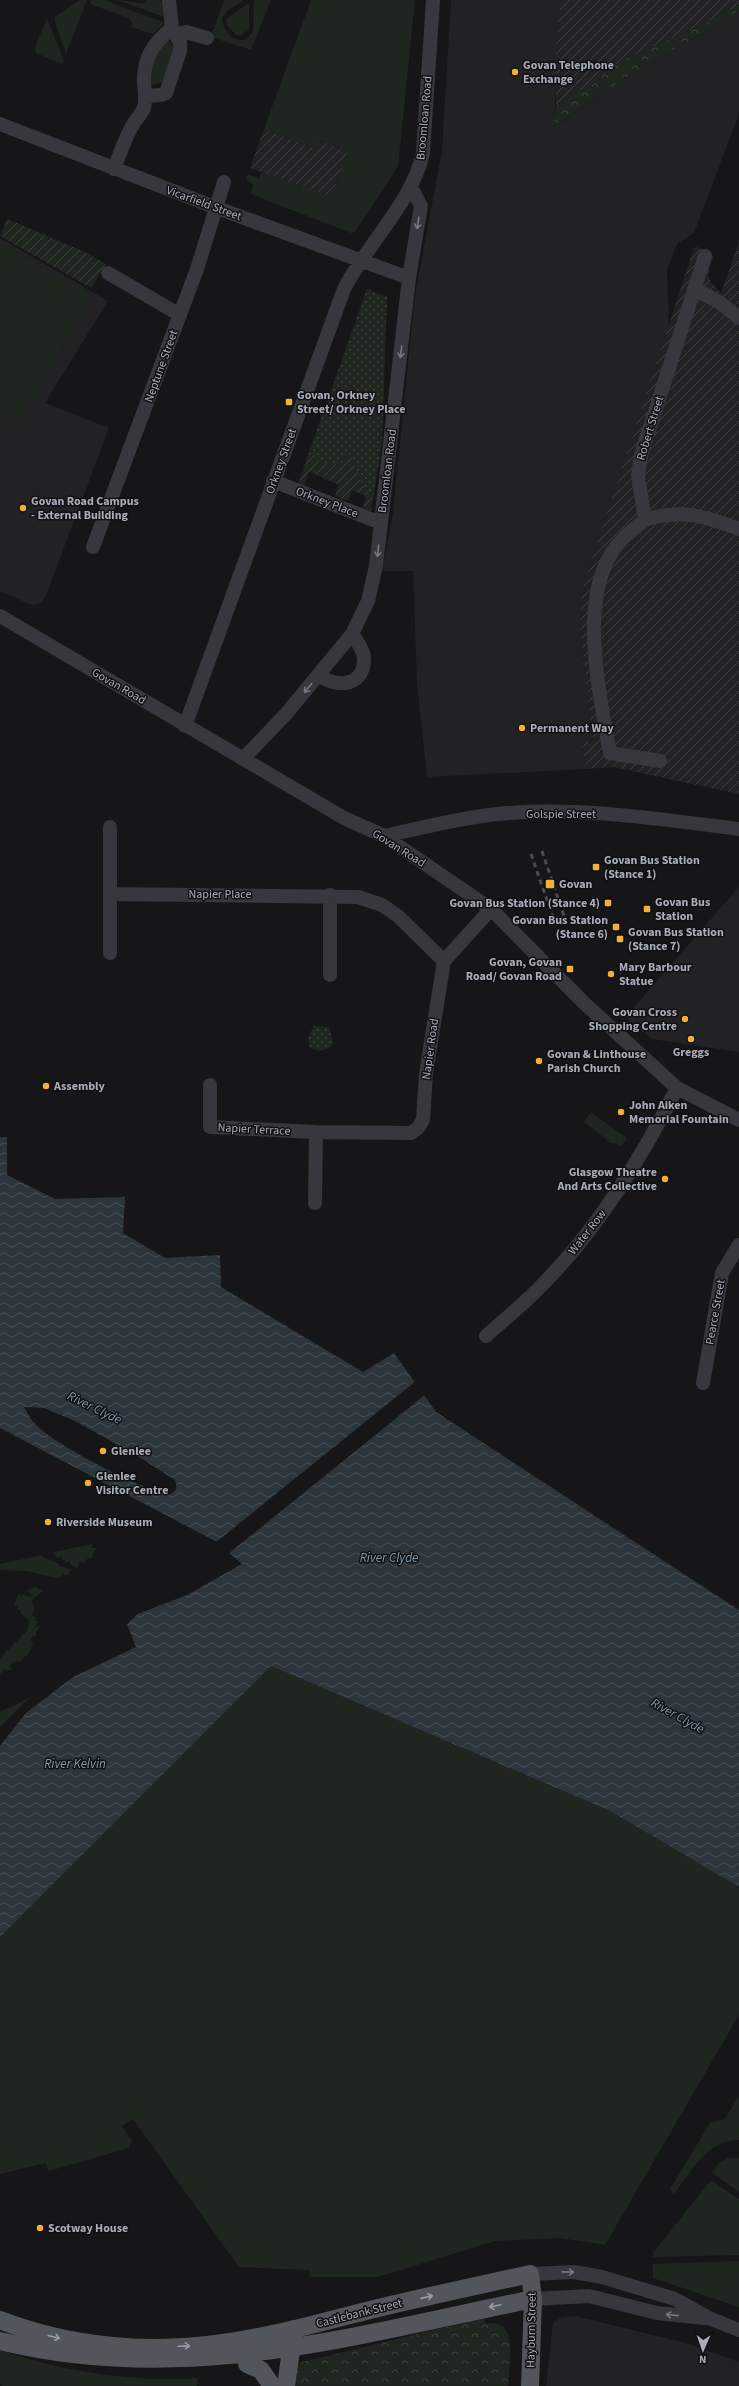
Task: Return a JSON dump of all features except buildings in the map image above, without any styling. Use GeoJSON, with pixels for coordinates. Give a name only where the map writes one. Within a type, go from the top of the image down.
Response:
{"type":"FeatureCollection","features":[{"type":"Feature","properties":{"kind":"main road","name":"Hayburn Street"},"geometry":{"type":"LineString","coordinates":[[530,2274],[533,2299],[530,2386]]}},
{"type":"Feature","properties":{"kind":"main road","name":"Castlebank Street"},"geometry":{"type":"LineString","coordinates":[[0,2320],[64,2340],[89,2344],[158,2347],[224,2343],[294,2329],[530,2274]]}},
{"type":"Feature","properties":{"kind":"main road","name":"Castlebank Street"},"geometry":{"type":"LineString","coordinates":[[5,2342],[59,2359],[120,2369],[191,2370],[248,2364],[290,2356],[461,2314],[533,2299]]}},
{"type":"Feature","properties":{"kind":"main road"},"geometry":{"type":"LineString","coordinates":[[5,2342],[17,2326]]}},
{"type":"Feature","properties":{"kind":"main road"},"geometry":{"type":"LineString","coordinates":[[286,2386],[294,2329]]}},
{"type":"Feature","properties":{"kind":"main road"},"geometry":{"type":"LineString","coordinates":[[248,2364],[261,2370],[272,2386]]}},
{"type":"Feature","properties":{"kind":"street"},"geometry":{"type":"LineString","coordinates":[[145,96],[161,95],[166,93],[180,51],[174,31],[169,0]]}},
{"type":"Feature","properties":{"kind":"street","name":"Broomloan Road"},"geometry":{"type":"LineString","coordinates":[[243,759],[286,714],[352,634],[368,601],[376,566],[409,278],[421,206],[411,187],[418,173],[423,153],[433,0]]}},
{"type":"Feature","properties":{"kind":"street"},"geometry":{"type":"LineString","coordinates":[[114,169],[134,123],[141,116],[145,96],[143,71],[152,47],[174,31],[186,32],[207,38]]}},
{"type":"Feature","properties":{"kind":"street","name":"Vicarfield Street"},"geometry":{"type":"LineString","coordinates":[[0,124],[217,208],[409,278]]}},
{"type":"Feature","properties":{"kind":"street","name":"Neptune Street"},"geometry":{"type":"LineString","coordinates":[[93,547],[180,314],[217,208],[224,182]]}},
{"type":"Feature","properties":{"kind":"street","name":"Orkney Street"},"geometry":{"type":"LineString","coordinates":[[185,726],[344,289],[361,260],[411,187]]}},
{"type":"Feature","properties":{"kind":"street","name":"Robert Street"},"geometry":{"type":"LineString","coordinates":[[645,520],[638,476],[641,455],[705,256]]}},
{"type":"Feature","properties":{"kind":"street"},"geometry":{"type":"LineString","coordinates":[[108,273],[180,314]]}},
{"type":"Feature","properties":{"kind":"street"},"geometry":{"type":"LineString","coordinates":[[694,289],[719,302],[739,318]]}},
{"type":"Feature","properties":{"kind":"street","name":"Orkney Place"},"geometry":{"type":"LineString","coordinates":[[273,481],[381,523]]}},
{"type":"Feature","properties":{"kind":"street"},"geometry":{"type":"LineString","coordinates":[[660,761],[610,753],[594,639],[598,588],[610,555],[630,531],[645,520],[677,512],[702,516],[739,528]]}},
{"type":"Feature","properties":{"kind":"street","name":"Govan Road"},"geometry":{"type":"LineString","coordinates":[[0,616],[344,818],[384,836],[491,909],[584,1003],[677,1088],[739,1120]]}},
{"type":"Feature","properties":{"kind":"street"},"geometry":{"type":"LineString","coordinates":[[319,675],[330,683],[342,684],[351,682],[358,676],[363,667],[364,658],[352,634]]}},
{"type":"Feature","properties":{"kind":"street","name":"Golspie Street"},"geometry":{"type":"LineString","coordinates":[[384,836],[497,814],[533,813],[602,814],[739,828]]}},
{"type":"Feature","properties":{"kind":"street"},"geometry":{"type":"LineString","coordinates":[[110,827],[110,953]]}},
{"type":"Feature","properties":{"kind":"street","name":"Napier Place"},"geometry":{"type":"LineString","coordinates":[[110,894],[330,895],[358,897],[382,905],[398,916],[444,961]]}},
{"type":"Feature","properties":{"kind":"street"},"geometry":{"type":"LineString","coordinates":[[330,895],[330,975]]}},
{"type":"Feature","properties":{"kind":"street"},"geometry":{"type":"LineString","coordinates":[[444,961],[491,909]]}},
{"type":"Feature","properties":{"kind":"street","name":"Napier Road"},"geometry":{"type":"LineString","coordinates":[[411,1133],[418,1128],[423,1120],[426,1073],[444,961]]}},
{"type":"Feature","properties":{"kind":"street","name":"Napier Terrace"},"geometry":{"type":"LineString","coordinates":[[210,1085],[210,1127],[316,1132],[411,1133]]}},
{"type":"Feature","properties":{"kind":"street","name":"Water Row"},"geometry":{"type":"LineString","coordinates":[[486,1336],[542,1286],[585,1237],[625,1179],[677,1088]]}},
{"type":"Feature","properties":{"kind":"street"},"geometry":{"type":"LineString","coordinates":[[315,1203],[316,1132]]}},
{"type":"Feature","properties":{"kind":"street","name":"Pearce Street"},"geometry":{"type":"LineString","coordinates":[[703,1383],[722,1273],[739,1245]]}},
{"type":"Feature","properties":{"kind":"street","name":"Castlebank Street"},"geometry":{"type":"LineString","coordinates":[[530,2274],[552,2272],[588,2273],[675,2299],[711,2319],[739,2330]]}},
{"type":"Feature","properties":{"kind":"street","name":"Castlebank Street"},"geometry":{"type":"LineString","coordinates":[[533,2299],[589,2296],[656,2313],[711,2319]]}},
{"type":"Feature","properties":{"kind":"shaded area"},"geometry":{"type":"Polygon","coordinates":[[[451,0],[560,0],[554,127],[618,83],[739,11],[739,114],[694,233],[677,244],[667,269],[669,326],[585,580],[581,600],[580,627],[593,742],[582,742],[586,769],[427,777],[417,684],[413,571],[382,571],[393,512],[415,295],[442,151],[451,0]]]}},
{"type":"Feature","properties":{"kind":"shaded area"},"geometry":{"type":"Polygon","coordinates":[[[560,0],[739,0],[739,5],[702,25],[627,58],[598,74],[582,89],[556,105],[556,51],[560,0]]]}},
{"type":"Feature","properties":{"kind":"shaded area"},"geometry":{"type":"Polygon","coordinates":[[[264,129],[315,148],[318,140],[348,151],[331,198],[250,168],[264,129]]]}},
{"type":"Feature","properties":{"kind":"shaded area"},"geometry":{"type":"Polygon","coordinates":[[[0,238],[108,301],[45,403],[109,428],[45,598],[39,604],[31,605],[0,591],[0,238]]]}},
{"type":"Feature","properties":{"kind":"shaded area"},"geometry":{"type":"Polygon","coordinates":[[[739,242],[739,794],[613,767],[586,769],[582,742],[593,742],[580,627],[581,600],[585,580],[694,248],[698,247],[713,256],[708,275],[711,282],[721,293],[739,242]]]}},
{"type":"Feature","properties":{"kind":"shaded area"},"geometry":{"type":"Polygon","coordinates":[[[739,887],[739,1052],[652,1039],[626,1018],[627,1015],[739,887]]]}},
{"type":"Feature","properties":{"kind":"shaded area"},"geometry":{"type":"Polygon","coordinates":[[[575,2316],[686,2343],[739,2362],[739,2386],[546,2386],[553,2323],[560,2318],[575,2316]]]}},
{"type":"Feature","properties":{"kind":"green space"},"geometry":{"type":"Polygon","coordinates":[[[79,0],[87,0],[66,54],[54,18],[79,0]]]}},
{"type":"Feature","properties":{"kind":"green space"},"geometry":{"type":"Polygon","coordinates":[[[92,0],[104,0],[163,22],[163,24],[153,34],[131,27],[132,22],[128,18],[90,4],[92,0]]]}},
{"type":"Feature","properties":{"kind":"green space"},"geometry":{"type":"Polygon","coordinates":[[[117,0],[144,3],[146,0],[160,0],[163,4],[164,17],[117,0]]]}},
{"type":"Feature","properties":{"kind":"green space"},"geometry":{"type":"Polygon","coordinates":[[[224,0],[244,0],[227,11],[222,19],[226,31],[230,35],[238,40],[243,40],[253,32],[254,0],[271,0],[251,50],[211,37],[224,0]]]}},
{"type":"Feature","properties":{"kind":"green space"},"geometry":{"type":"Polygon","coordinates":[[[311,0],[415,0],[398,166],[355,232],[351,233],[251,194],[253,185],[246,179],[248,174],[259,179],[262,172],[331,197],[348,151],[319,140],[315,148],[264,129],[311,0]]]}},
{"type":"Feature","properties":{"kind":"green space"},"geometry":{"type":"Polygon","coordinates":[[[249,3],[249,30],[241,35],[236,35],[227,25],[226,19],[249,3]]]}},
{"type":"Feature","properties":{"kind":"green space"},"geometry":{"type":"Polygon","coordinates":[[[739,5],[739,11],[618,83],[553,127],[556,105],[582,89],[598,74],[627,58],[702,25],[739,5]]]}},
{"type":"Feature","properties":{"kind":"green space"},"geometry":{"type":"Polygon","coordinates":[[[47,18],[64,61],[62,64],[36,53],[35,47],[47,18]]]}},
{"type":"Feature","properties":{"kind":"green space"},"geometry":{"type":"Polygon","coordinates":[[[168,39],[174,48],[163,83],[150,85],[152,65],[160,49],[168,39]]]}},
{"type":"Feature","properties":{"kind":"green space"},"geometry":{"type":"Polygon","coordinates":[[[7,219],[83,251],[106,264],[91,288],[0,236],[7,219]]]}},
{"type":"Feature","properties":{"kind":"green space"},"geometry":{"type":"Polygon","coordinates":[[[0,243],[92,296],[18,424],[0,413],[0,243]]]}},
{"type":"Feature","properties":{"kind":"green space"},"geometry":{"type":"Polygon","coordinates":[[[367,289],[387,297],[382,442],[373,499],[303,469],[367,289]]]}},
{"type":"Feature","properties":{"kind":"green space"},"geometry":{"type":"Polygon","coordinates":[[[310,454],[314,454],[319,461],[337,465],[342,463],[345,455],[350,454],[359,477],[373,499],[371,511],[363,508],[366,496],[352,490],[348,501],[335,496],[339,485],[309,471],[304,486],[298,484],[310,454]]]}},
{"type":"Feature","properties":{"kind":"green space"},"geometry":{"type":"Polygon","coordinates":[[[314,1026],[329,1027],[333,1043],[331,1047],[319,1051],[310,1048],[308,1037],[314,1026]]]}},
{"type":"Feature","properties":{"kind":"green space"},"geometry":{"type":"Polygon","coordinates":[[[591,1112],[627,1138],[621,1147],[616,1143],[611,1143],[584,1122],[591,1112]]]}},
{"type":"Feature","properties":{"kind":"green space"},"geometry":{"type":"Polygon","coordinates":[[[93,1544],[91,1548],[96,1548],[91,1559],[88,1558],[84,1564],[80,1561],[77,1568],[70,1564],[70,1561],[64,1563],[65,1560],[62,1560],[62,1557],[57,1558],[53,1552],[93,1544]]]}},
{"type":"Feature","properties":{"kind":"green space"},"geometry":{"type":"Polygon","coordinates":[[[42,1555],[43,1557],[59,1564],[59,1566],[71,1569],[68,1575],[64,1575],[63,1572],[61,1577],[55,1578],[27,1571],[0,1570],[0,1564],[42,1555]]]}},
{"type":"Feature","properties":{"kind":"green space"},"geometry":{"type":"Polygon","coordinates":[[[36,1587],[43,1591],[32,1600],[34,1611],[32,1615],[36,1618],[35,1621],[38,1621],[35,1627],[41,1626],[36,1632],[36,1636],[33,1636],[31,1640],[33,1644],[28,1654],[19,1662],[14,1661],[9,1667],[12,1668],[10,1670],[5,1669],[0,1674],[0,1658],[28,1630],[29,1620],[22,1615],[20,1610],[17,1609],[18,1606],[14,1605],[18,1594],[22,1596],[23,1594],[31,1598],[32,1595],[27,1592],[28,1589],[36,1587]]]}},
{"type":"Feature","properties":{"kind":"green space"},"geometry":{"type":"Polygon","coordinates":[[[271,1666],[610,1811],[723,1877],[739,1888],[739,2015],[605,2245],[560,2238],[495,2241],[378,2277],[310,2277],[309,2270],[239,2267],[133,2119],[122,2126],[132,2140],[129,2148],[49,2171],[46,2163],[0,2174],[0,1937],[271,1666]]]}},
{"type":"Feature","properties":{"kind":"green space"},"geometry":{"type":"Polygon","coordinates":[[[29,1698],[0,1727],[0,1712],[29,1698]]]}},
{"type":"Feature","properties":{"kind":"green space"},"geometry":{"type":"Polygon","coordinates":[[[739,2095],[739,2140],[728,2141],[709,2151],[701,2158],[674,2194],[670,2189],[710,2123],[725,2119],[739,2095]]]}},
{"type":"Feature","properties":{"kind":"green space"},"geometry":{"type":"Polygon","coordinates":[[[728,2158],[739,2158],[739,2192],[712,2173],[718,2164],[728,2158]]]}},
{"type":"Feature","properties":{"kind":"green space"},"geometry":{"type":"Polygon","coordinates":[[[711,2180],[739,2199],[739,2255],[653,2257],[653,2253],[711,2180]]]}},
{"type":"Feature","properties":{"kind":"green space"},"geometry":{"type":"Polygon","coordinates":[[[739,2261],[739,2307],[653,2278],[653,2264],[739,2261]]]}},
{"type":"Feature","properties":{"kind":"green space"},"geometry":{"type":"Polygon","coordinates":[[[484,2318],[485,2324],[496,2324],[504,2328],[508,2334],[510,2354],[508,2386],[295,2386],[298,2363],[484,2318]]]}},
{"type":"Feature","properties":{"kind":"green space"},"geometry":{"type":"Polygon","coordinates":[[[0,2350],[24,2358],[73,2370],[98,2374],[123,2377],[173,2379],[198,2378],[197,2386],[3,2386],[0,2384],[0,2350]]]}},
{"type":"Feature","properties":{"kind":"water","name":"River Clyde"},"geometry":{"type":"Polygon","coordinates":[[[0,1137],[7,1137],[7,1175],[55,1199],[125,1197],[123,1233],[165,1258],[220,1255],[221,1287],[363,1372],[394,1353],[436,1412],[739,1610],[739,1887],[610,1811],[271,1666],[0,1937],[0,1746],[26,1713],[73,1677],[136,1647],[127,1624],[138,1614],[187,1595],[242,1564],[217,1542],[0,1428],[0,1137]],[[24,1407],[36,1425],[61,1444],[79,1455],[138,1484],[168,1495],[175,1491],[175,1480],[141,1458],[75,1421],[44,1408],[24,1407]]]}},
{"type":"Feature","properties":{"kind":"pier"},"geometry":{"type":"Polygon","coordinates":[[[416,1381],[426,1394],[228,1554],[215,1543],[416,1381]]]}},
{"type":"Feature","properties":{"kind":"railway"},"geometry":{"type":"LineString","coordinates":[[542,851],[564,916]]}},
{"type":"Feature","properties":{"kind":"railway"},"geometry":{"type":"LineString","coordinates":[[531,854],[554,920]]}},
{"type":"Feature","properties":{"kind":"place","name":"Govan Telephone Exchange"},"geometry":{"type":"Point","coordinates":[515,72]}},
{"type":"Feature","properties":{"kind":"place","name":"Govan, Orkney Street/ Orkney Place"},"geometry":{"type":"Point","coordinates":[289,402]}},
{"type":"Feature","properties":{"kind":"place","name":"Govan Road Campus - External Building"},"geometry":{"type":"Point","coordinates":[23,508]}},
{"type":"Feature","properties":{"kind":"place","name":"Permanent Way"},"geometry":{"type":"Point","coordinates":[522,728]}},
{"type":"Feature","properties":{"kind":"place","name":"Govan Bus Station (Stance 1)"},"geometry":{"type":"Point","coordinates":[596,867]}},
{"type":"Feature","properties":{"kind":"place","name":"Govan"},"geometry":{"type":"Point","coordinates":[550,884]}},
{"type":"Feature","properties":{"kind":"place","name":"Govan Bus Station (Stance 4)"},"geometry":{"type":"Point","coordinates":[608,903]}},
{"type":"Feature","properties":{"kind":"place","name":"Govan Bus Station"},"geometry":{"type":"Point","coordinates":[647,909]}},
{"type":"Feature","properties":{"kind":"place","name":"Govan Bus Station (Stance 6)"},"geometry":{"type":"Point","coordinates":[616,927]}},
{"type":"Feature","properties":{"kind":"place","name":"Govan Bus Station (Stance 7)"},"geometry":{"type":"Point","coordinates":[620,939]}},
{"type":"Feature","properties":{"kind":"place","name":"Govan, Govan Road/ Govan Road"},"geometry":{"type":"Point","coordinates":[570,969]}},
{"type":"Feature","properties":{"kind":"place","name":"Mary Barbour Statue"},"geometry":{"type":"Point","coordinates":[611,974]}},
{"type":"Feature","properties":{"kind":"place","name":"Govan Cross Shopping Centre"},"geometry":{"type":"Point","coordinates":[685,1019]}},
{"type":"Feature","properties":{"kind":"place","name":"Greggs"},"geometry":{"type":"Point","coordinates":[691,1039]}},
{"type":"Feature","properties":{"kind":"place","name":"Govan & Linthouse Parish Church"},"geometry":{"type":"Point","coordinates":[539,1061]}},
{"type":"Feature","properties":{"kind":"place","name":"Assembly"},"geometry":{"type":"Point","coordinates":[46,1086]}},
{"type":"Feature","properties":{"kind":"place","name":"John Aiken Memorial Fountain"},"geometry":{"type":"Point","coordinates":[621,1112]}},
{"type":"Feature","properties":{"kind":"place","name":"Glasgow Theatre And Arts Collective"},"geometry":{"type":"Point","coordinates":[665,1179]}},
{"type":"Feature","properties":{"kind":"place","name":"Glenlee"},"geometry":{"type":"Point","coordinates":[103,1451]}},
{"type":"Feature","properties":{"kind":"place","name":"Glenlee Visitor Centre"},"geometry":{"type":"Point","coordinates":[88,1483]}},
{"type":"Feature","properties":{"kind":"place","name":"Riverside Museum"},"geometry":{"type":"Point","coordinates":[48,1522]}},
{"type":"Feature","properties":{"kind":"place","name":"Scotway House"},"geometry":{"type":"Point","coordinates":[40,2228]}},
{"type":"Feature","properties":{"kind":"water label","name":"River Kelvin"},"geometry":{"type":"Point","coordinates":[75,1763]}}]}
